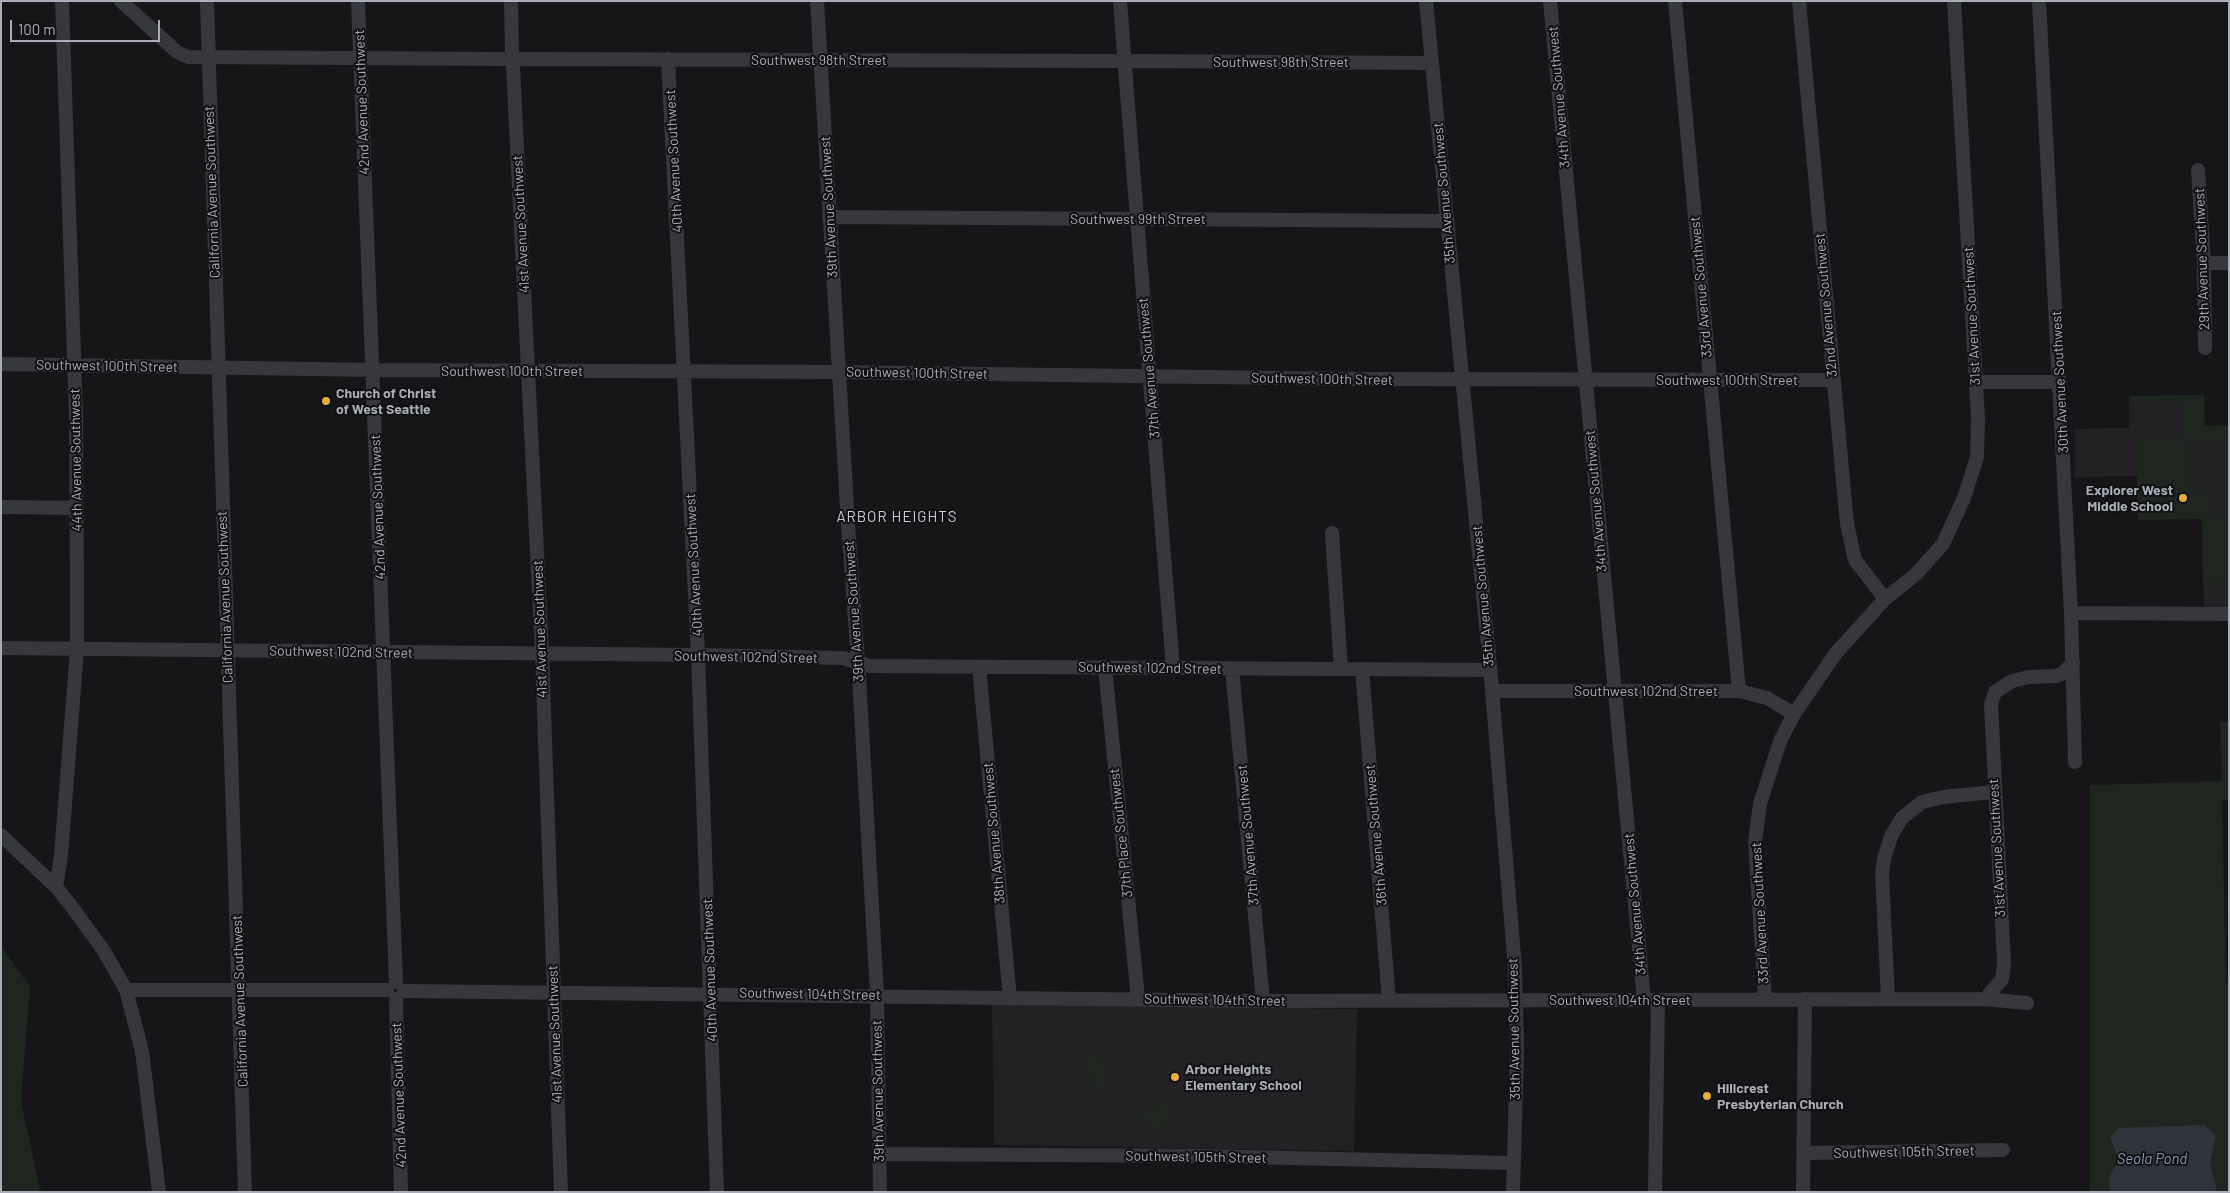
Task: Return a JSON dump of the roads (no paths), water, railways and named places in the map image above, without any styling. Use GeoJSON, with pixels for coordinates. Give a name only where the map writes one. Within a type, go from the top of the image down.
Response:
{"type":"FeatureCollection","features":[{"type":"Feature","properties":{"kind":"street","name":"44th Avenue Southwest"},"geometry":{"type":"LineString","coordinates":[[56,888],[61,856],[77,649],[74,365],[62,1]]}},
{"type":"Feature","properties":{"kind":"street","name":"Southwest 98th Street"},"geometry":{"type":"LineString","coordinates":[[121,1],[177,52],[188,57],[208,58],[1431,63]]}},
{"type":"Feature","properties":{"kind":"street","name":"California Avenue Southwest"},"geometry":{"type":"LineString","coordinates":[[207,1],[226,650],[240,988],[246,1192]]}},
{"type":"Feature","properties":{"kind":"street","name":"42nd Avenue Southwest"},"geometry":{"type":"LineString","coordinates":[[358,1],[384,653],[401,1192]]}},
{"type":"Feature","properties":{"kind":"street","name":"41st Avenue Southwest"},"geometry":{"type":"LineString","coordinates":[[511,1],[512,59],[542,654],[561,1192]]}},
{"type":"Feature","properties":{"kind":"street","name":"39th Avenue Southwest"},"geometry":{"type":"LineString","coordinates":[[817,1],[877,995],[880,1192]]}},
{"type":"Feature","properties":{"kind":"street","name":"37th Avenue Southwest"},"geometry":{"type":"LineString","coordinates":[[1120,1],[1173,668]]}},
{"type":"Feature","properties":{"kind":"street","name":"35th Avenue Southwest"},"geometry":{"type":"LineString","coordinates":[[1426,1],[1492,691],[1517,1000],[1513,1192]]}},
{"type":"Feature","properties":{"kind":"street","name":"34th Avenue Southwest"},"geometry":{"type":"LineString","coordinates":[[1550,1],[1644,1000]]}},
{"type":"Feature","properties":{"kind":"street","name":"33rd Avenue Southwest"},"geometry":{"type":"LineString","coordinates":[[1675,1],[1739,691]]}},
{"type":"Feature","properties":{"kind":"street","name":"32nd Avenue Southwest"},"geometry":{"type":"LineString","coordinates":[[1799,1],[1832,380],[1850,546],[1855,560],[1884,599]]}},
{"type":"Feature","properties":{"kind":"street","name":"31st Avenue Southwest"},"geometry":{"type":"LineString","coordinates":[[1794,714],[1836,653],[1884,599],[1916,574],[1943,544],[1971,481],[1978,449],[1976,382],[1954,1]]}},
{"type":"Feature","properties":{"kind":"street","name":"30th Avenue Southwest"},"geometry":{"type":"LineString","coordinates":[[2039,1],[2071,613],[2075,762]]}},
{"type":"Feature","properties":{"kind":"street","name":"40th Avenue Southwest"},"geometry":{"type":"LineString","coordinates":[[668,59],[698,655],[717,1192]]}},
{"type":"Feature","properties":{"kind":"street","name":"29th Avenue Southwest"},"geometry":{"type":"LineString","coordinates":[[2198,170],[2204,263],[2205,348]]}},
{"type":"Feature","properties":{"kind":"street","name":"Southwest 99th Street"},"geometry":{"type":"LineString","coordinates":[[829,216],[1446,221]]}},
{"type":"Feature","properties":{"kind":"street"},"geometry":{"type":"LineString","coordinates":[[2204,263],[2229,263]]}},
{"type":"Feature","properties":{"kind":"street","name":"Southwest 100th Street"},"geometry":{"type":"LineString","coordinates":[[1,364],[373,370],[838,372],[1462,380],[1832,380]]}},
{"type":"Feature","properties":{"kind":"street"},"geometry":{"type":"LineString","coordinates":[[1976,382],[2060,382]]}},
{"type":"Feature","properties":{"kind":"street"},"geometry":{"type":"LineString","coordinates":[[1,507],[77,508]]}},
{"type":"Feature","properties":{"kind":"street"},"geometry":{"type":"LineString","coordinates":[[1332,533],[1341,669]]}},
{"type":"Feature","properties":{"kind":"street"},"geometry":{"type":"LineString","coordinates":[[2071,613],[2229,614]]}},
{"type":"Feature","properties":{"kind":"street","name":"Southwest 102nd Street"},"geometry":{"type":"LineString","coordinates":[[1,648],[843,658],[870,666],[1490,670]]}},
{"type":"Feature","properties":{"kind":"street","name":"31st Avenue Southwest"},"geometry":{"type":"LineString","coordinates":[[1985,999],[2002,979],[2004,964],[1990,713],[1995,692],[2012,681],[2029,677],[2062,674],[2073,663]]}},
{"type":"Feature","properties":{"kind":"street","name":"38th Avenue Southwest"},"geometry":{"type":"LineString","coordinates":[[979,666],[1010,998]]}},
{"type":"Feature","properties":{"kind":"street","name":"37th Place Southwest"},"geometry":{"type":"LineString","coordinates":[[1105,667],[1138,998]]}},
{"type":"Feature","properties":{"kind":"street","name":"37th Avenue Southwest"},"geometry":{"type":"LineString","coordinates":[[1232,669],[1262,1001]]}},
{"type":"Feature","properties":{"kind":"street","name":"36th Avenue Southwest"},"geometry":{"type":"LineString","coordinates":[[1362,669],[1389,1001]]}},
{"type":"Feature","properties":{"kind":"street","name":"Southwest 102nd Street"},"geometry":{"type":"LineString","coordinates":[[1492,691],[1739,691],[1767,698],[1794,714]]}},
{"type":"Feature","properties":{"kind":"street","name":"33rd Avenue Southwest"},"geometry":{"type":"LineString","coordinates":[[1765,999],[1755,841],[1760,804],[1769,769],[1780,741],[1794,714]]}},
{"type":"Feature","properties":{"kind":"street"},"geometry":{"type":"LineString","coordinates":[[1888,999],[1882,874],[1884,859],[1891,836],[1902,818],[1922,802],[1944,797],[1994,792]]}},
{"type":"Feature","properties":{"kind":"street"},"geometry":{"type":"LineString","coordinates":[[1,835],[56,888],[104,951],[126,990],[136,1020],[145,1069],[159,1192]]}},
{"type":"Feature","properties":{"kind":"street","name":"Southwest 104th Street"},"geometry":{"type":"LineString","coordinates":[[126,990],[240,988],[1262,1001],[1985,999],[2027,1003]]}},
{"type":"Feature","properties":{"kind":"street"},"geometry":{"type":"LineString","coordinates":[[1803,1192],[1805,999]]}},
{"type":"Feature","properties":{"kind":"street"},"geometry":{"type":"LineString","coordinates":[[1655,1192],[1658,1000]]}},
{"type":"Feature","properties":{"kind":"street","name":"Southwest 105th Street"},"geometry":{"type":"LineString","coordinates":[[1804,1153],[2003,1150]]}},
{"type":"Feature","properties":{"kind":"street","name":"Southwest 105th Street"},"geometry":{"type":"LineString","coordinates":[[880,1154],[1212,1156],[1513,1162]]}},
{"type":"Feature","properties":{"kind":"water","name":"Seola Pond"},"geometry":{"type":"Polygon","coordinates":[[[2204,1125],[2216,1135],[2210,1163],[2217,1192],[2110,1192],[2109,1177],[2119,1162],[2110,1137],[2118,1128],[2204,1125]]]}},
{"type":"Feature","properties":{"kind":"place","name":"Church of Christ of West Seattle"},"geometry":{"type":"Point","coordinates":[326,401]}},
{"type":"Feature","properties":{"kind":"place","name":"Explorer West Middle School"},"geometry":{"type":"Point","coordinates":[2183,498]}},
{"type":"Feature","properties":{"kind":"place","name":"Arbor Heights Elementary School"},"geometry":{"type":"Point","coordinates":[1175,1077]}},
{"type":"Feature","properties":{"kind":"place","name":"Hillcrest Presbyterian Church"},"geometry":{"type":"Point","coordinates":[1707,1096]}},
{"type":"Feature","properties":{"kind":"district","name":"ARBOR HEIGHTS"},"geometry":{"type":"Point","coordinates":[897,517]}}]}
